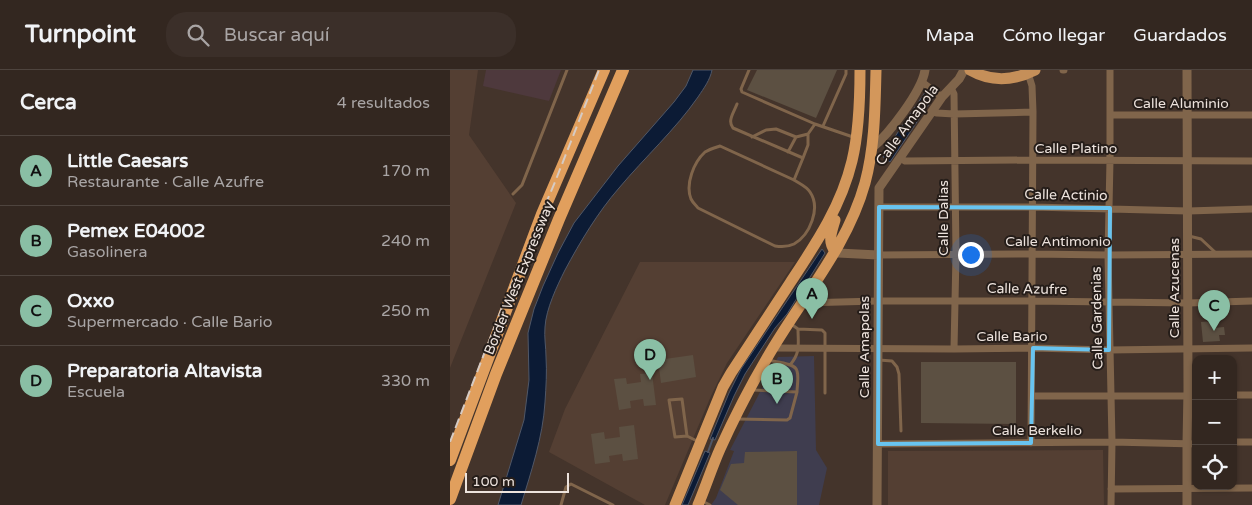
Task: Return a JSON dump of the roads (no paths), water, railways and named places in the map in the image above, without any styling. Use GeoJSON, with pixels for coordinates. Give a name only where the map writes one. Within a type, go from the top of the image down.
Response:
{"type":"FeatureCollection","features":[{"type":"Feature","properties":{"kind":"highway","name":"Border West Expressway"},"geometry":{"type":"LineString","coordinates":[[450,460],[542,214],[604,70]]}},
{"type":"Feature","properties":{"kind":"highway","name":"Border West Expressway"},"geometry":{"type":"LineString","coordinates":[[450,499],[496,374],[622,70]]}},
{"type":"Feature","properties":{"kind":"highway"},"geometry":{"type":"LineString","coordinates":[[703,503],[710,446],[723,388],[731,372],[820,237],[840,199],[848,176],[856,138],[860,70]]}},
{"type":"Feature","properties":{"kind":"highway"},"geometry":{"type":"LineString","coordinates":[[675,505],[710,446],[734,419],[772,348],[793,326],[802,303],[835,251],[848,226],[864,184],[872,148],[875,123],[876,70]]}},
{"type":"Feature","properties":{"kind":"highway"},"geometry":{"type":"LineString","coordinates":[[835,209],[836,216],[830,240],[831,246],[835,251]]}},
{"type":"Feature","properties":{"kind":"main road"},"geometry":{"type":"LineString","coordinates":[[970,70],[995,79],[1013,78],[1031,72]]}},
{"type":"Feature","properties":{"kind":"street"},"geometry":{"type":"LineString","coordinates":[[872,148],[886,136],[916,93],[925,84],[925,70]]}},
{"type":"Feature","properties":{"kind":"street","name":"Calle Amapola"},"geometry":{"type":"LineString","coordinates":[[879,188],[933,112],[940,95],[951,88],[964,70]]}},
{"type":"Feature","properties":{"kind":"street","name":"Calle Gardenias"},"geometry":{"type":"LineString","coordinates":[[1110,70],[1108,255],[1112,442],[1111,505]]}},
{"type":"Feature","properties":{"kind":"street","name":"Calle Azucenas"},"geometry":{"type":"LineString","coordinates":[[1187,70],[1188,349],[1192,396],[1191,444],[1187,488],[1188,505]]}},
{"type":"Feature","properties":{"kind":"street"},"geometry":{"type":"LineString","coordinates":[[1031,72],[1033,112],[1031,443]]}},
{"type":"Feature","properties":{"kind":"street"},"geometry":{"type":"LineString","coordinates":[[925,84],[940,95]]}},
{"type":"Feature","properties":{"kind":"street","name":"Calle Dalias"},"geometry":{"type":"LineString","coordinates":[[951,88],[954,94],[955,160],[954,349]]}},
{"type":"Feature","properties":{"kind":"street"},"geometry":{"type":"LineString","coordinates":[[933,112],[954,114],[1033,112]]}},
{"type":"Feature","properties":{"kind":"street","name":"Calle Aluminio"},"geometry":{"type":"LineString","coordinates":[[1110,115],[1252,115]]}},
{"type":"Feature","properties":{"kind":"street","name":"Calle Platino"},"geometry":{"type":"LineString","coordinates":[[900,158],[905,161],[1252,161]]}},
{"type":"Feature","properties":{"kind":"street"},"geometry":{"type":"LineString","coordinates":[[864,184],[879,188]]}},
{"type":"Feature","properties":{"kind":"street","name":"Calle Amapolas"},"geometry":{"type":"LineString","coordinates":[[877,505],[879,188]]}},
{"type":"Feature","properties":{"kind":"street","name":"Calle Actinio"},"geometry":{"type":"LineString","coordinates":[[879,207],[1033,207],[1188,211],[1252,209]]}},
{"type":"Feature","properties":{"kind":"street","name":"Calle Antimonio"},"geometry":{"type":"LineString","coordinates":[[835,251],[838,253],[878,255],[1252,254]]}},
{"type":"Feature","properties":{"kind":"street","name":"Calle Azufre"},"geometry":{"type":"LineString","coordinates":[[802,303],[1032,301],[1188,304],[1252,301]]}},
{"type":"Feature","properties":{"kind":"street","name":"Calle Bario"},"geometry":{"type":"LineString","coordinates":[[772,348],[1033,348],[1110,350],[1252,348]]}},
{"type":"Feature","properties":{"kind":"street"},"geometry":{"type":"LineString","coordinates":[[1237,395],[1252,395]]}},
{"type":"Feature","properties":{"kind":"street"},"geometry":{"type":"LineString","coordinates":[[1032,396],[1192,396]]}},
{"type":"Feature","properties":{"kind":"street","name":"Calle Berkelio"},"geometry":{"type":"LineString","coordinates":[[878,444],[1112,442],[1191,444]]}},
{"type":"Feature","properties":{"kind":"street"},"geometry":{"type":"LineString","coordinates":[[1237,442],[1252,442]]}},
{"type":"Feature","properties":{"kind":"street"},"geometry":{"type":"LineString","coordinates":[[1110,489],[1252,488]]}},
{"type":"Feature","properties":{"kind":"lane"},"geometry":{"type":"LineString","coordinates":[[513,194],[522,185],[568,70]]}},
{"type":"Feature","properties":{"kind":"lane"},"geometry":{"type":"LineString","coordinates":[[749,70],[741,88],[742,92],[815,124],[856,138]]}},
{"type":"Feature","properties":{"kind":"lane"},"geometry":{"type":"LineString","coordinates":[[823,126],[846,74],[846,70]]}},
{"type":"Feature","properties":{"kind":"lane"},"geometry":{"type":"LineString","coordinates":[[737,104],[730,122],[733,128],[803,158]]}},
{"type":"Feature","properties":{"kind":"lane"},"geometry":{"type":"LineString","coordinates":[[794,180],[808,145],[808,134],[815,124]]}},
{"type":"Feature","properties":{"kind":"lane"},"geometry":{"type":"LineString","coordinates":[[752,137],[766,130],[776,129],[796,137],[808,134]]}},
{"type":"Feature","properties":{"kind":"lane"},"geometry":{"type":"LineString","coordinates":[[788,152],[796,137]]}},
{"type":"Feature","properties":{"kind":"lane"},"geometry":{"type":"LineString","coordinates":[[720,146],[794,180],[806,186],[814,200],[815,211],[807,230],[799,240],[794,244],[783,247],[775,246],[698,208],[692,200],[689,190],[690,180],[698,160],[712,148],[720,146]]}},
{"type":"Feature","properties":{"kind":"lane"},"geometry":{"type":"LineString","coordinates":[[1188,236],[1201,239],[1217,253]]}},
{"type":"Feature","properties":{"kind":"lane"},"geometry":{"type":"LineString","coordinates":[[790,365],[796,358],[799,349],[793,326],[822,330],[825,333],[826,348],[825,393]]}},
{"type":"Feature","properties":{"kind":"lane"},"geometry":{"type":"LineString","coordinates":[[734,419],[786,420],[790,418],[797,392],[798,371],[790,365],[766,360]]}},
{"type":"Feature","properties":{"kind":"lane"},"geometry":{"type":"LineString","coordinates":[[878,360],[892,361],[897,367],[899,374],[901,431]]}},
{"type":"Feature","properties":{"kind":"lane"},"geometry":{"type":"LineString","coordinates":[[749,390],[797,392]]}},
{"type":"Feature","properties":{"kind":"lane"},"geometry":{"type":"LineString","coordinates":[[687,436],[682,398],[670,400],[675,437],[687,436],[710,446]]}},
{"type":"Feature","properties":{"kind":"lane"},"geometry":{"type":"LineString","coordinates":[[561,505],[566,487],[571,484],[613,505]]}},
{"type":"Feature","properties":{"kind":"water"},"geometry":{"type":"Polygon","coordinates":[[[693,70],[712,70],[706,84],[689,109],[611,197],[583,238],[559,283],[546,320],[545,402],[536,454],[521,505],[498,505],[524,420],[529,380],[528,333],[534,309],[543,286],[574,223],[618,166],[674,102],[686,86],[693,70]]]}},
{"type":"Feature","properties":{"kind":"water"},"geometry":{"type":"Polygon","coordinates":[[[926,91],[933,98],[890,162],[883,157],[926,91]]]}},
{"type":"Feature","properties":{"kind":"water"},"geometry":{"type":"Polygon","coordinates":[[[822,249],[825,253],[787,314],[775,328],[745,374],[715,440],[710,439],[741,369],[822,249]]]}},
{"type":"Feature","properties":{"kind":"water"},"geometry":{"type":"Polygon","coordinates":[[[705,451],[710,453],[688,505],[682,505],[705,451]]]}},
{"type":"Feature","properties":{"kind":"waterway"},"geometry":{"type":"LineString","coordinates":[[708,452],[713,438]]}},
{"type":"Feature","properties":{"kind":"railway"},"geometry":{"type":"LineString","coordinates":[[450,442],[503,305],[555,182],[599,70]]}},
{"type":"Feature","properties":{"kind":"place","name":"Little Caesars"},"geometry":{"type":"Point","coordinates":[812,319]}},
{"type":"Feature","properties":{"kind":"place","name":"Oxxo"},"geometry":{"type":"Point","coordinates":[1214,331]}},
{"type":"Feature","properties":{"kind":"place","name":"Preparatoria Altavista"},"geometry":{"type":"Point","coordinates":[650,380]}},
{"type":"Feature","properties":{"kind":"place","name":"Pemex E04002"},"geometry":{"type":"Point","coordinates":[777,404]}}]}
